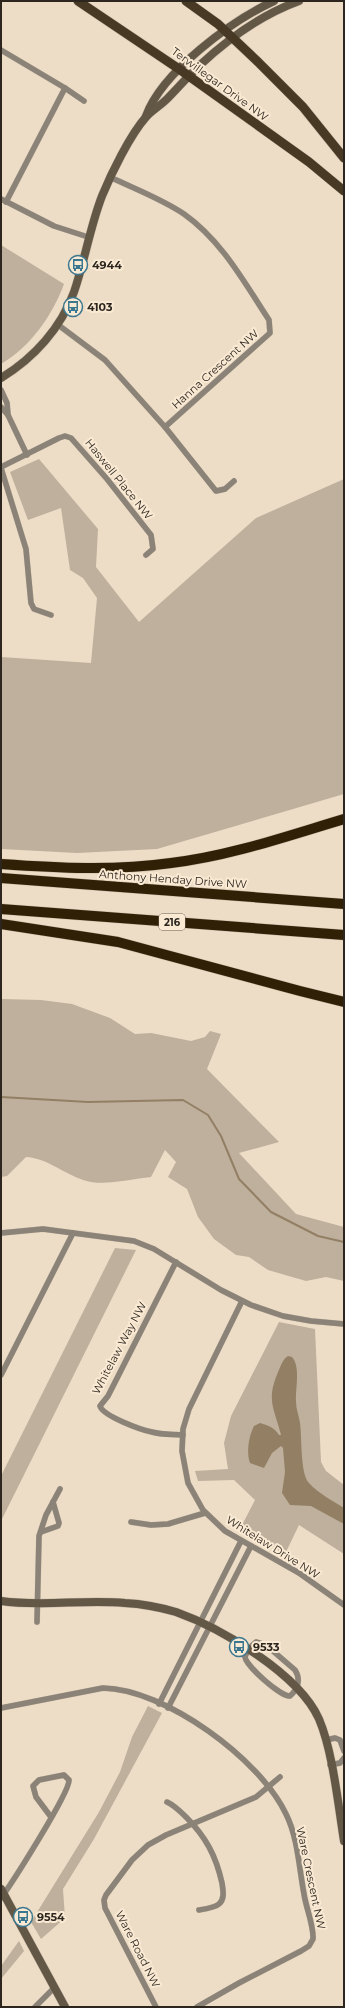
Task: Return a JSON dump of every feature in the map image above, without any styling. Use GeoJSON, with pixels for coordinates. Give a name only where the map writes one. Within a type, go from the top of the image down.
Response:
{"type":"FeatureCollection","features":[{"type":"Feature","properties":{"kind":"highway"},"geometry":{"type":"LineString","coordinates":[[1,864],[88,869],[171,863],[204,858],[344,819]]}},
{"type":"Feature","properties":{"kind":"highway","name":"Anthony Henday Drive NW"},"geometry":{"type":"LineString","coordinates":[[1,878],[344,904]]}},
{"type":"Feature","properties":{"kind":"highway","name":"216"},"geometry":{"type":"LineString","coordinates":[[1,908],[344,935]]}},
{"type":"Feature","properties":{"kind":"highway"},"geometry":{"type":"LineString","coordinates":[[1,924],[118,942],[344,1002]]}},
{"type":"Feature","properties":{"kind":"main road","name":"Terwillegar Drive NW"},"geometry":{"type":"LineString","coordinates":[[78,1],[179,69],[309,162],[344,191]]}},
{"type":"Feature","properties":{"kind":"main road"},"geometry":{"type":"LineString","coordinates":[[186,1],[233,38],[303,107],[344,158]]}},
{"type":"Feature","properties":{"kind":"street"},"geometry":{"type":"LineString","coordinates":[[1,378],[29,358],[57,324],[73,293],[88,237],[110,177],[146,117],[150,103],[161,88],[179,69],[225,31],[274,1]]}},
{"type":"Feature","properties":{"kind":"street"},"geometry":{"type":"LineString","coordinates":[[146,117],[166,100],[188,76],[233,38],[260,21],[299,1]]}},
{"type":"Feature","properties":{"kind":"street"},"geometry":{"type":"LineString","coordinates":[[1,50],[84,101]]}},
{"type":"Feature","properties":{"kind":"street"},"geometry":{"type":"LineString","coordinates":[[6,202],[65,88]]}},
{"type":"Feature","properties":{"kind":"street","name":"Hanna Crescent NW"},"geometry":{"type":"LineString","coordinates":[[110,177],[177,210],[208,234],[227,256],[271,324],[270,333],[266,337],[165,427]]}},
{"type":"Feature","properties":{"kind":"street"},"geometry":{"type":"LineString","coordinates":[[1,199],[54,226],[88,237]]}},
{"type":"Feature","properties":{"kind":"street"},"geometry":{"type":"LineString","coordinates":[[57,324],[105,360],[165,427],[216,490],[225,489],[234,481]]}},
{"type":"Feature","properties":{"kind":"street"},"geometry":{"type":"LineString","coordinates":[[1,390],[7,403],[8,415]]}},
{"type":"Feature","properties":{"kind":"street"},"geometry":{"type":"LineString","coordinates":[[1,407],[8,415],[27,455],[1,467],[26,549],[31,603],[34,610],[51,615]]}},
{"type":"Feature","properties":{"kind":"street","name":"Haswell Place NW"},"geometry":{"type":"LineString","coordinates":[[27,455],[59,438],[65,436],[71,438],[107,479],[151,535],[153,549],[146,555]]}},
{"type":"Feature","properties":{"kind":"street"},"geometry":{"type":"LineString","coordinates":[[1,1232],[43,1229],[134,1241],[148,1246],[242,1301],[283,1316],[322,1323],[344,1324]]}},
{"type":"Feature","properties":{"kind":"street"},"geometry":{"type":"LineString","coordinates":[[1,1375],[73,1233]]}},
{"type":"Feature","properties":{"kind":"street","name":"Whitelaw Way NW"},"geometry":{"type":"LineString","coordinates":[[176,1262],[108,1396],[100,1406],[103,1411],[137,1428],[153,1433],[183,1435]]}},
{"type":"Feature","properties":{"kind":"street","name":"Whitelaw Drive NW"},"geometry":{"type":"LineString","coordinates":[[242,1301],[189,1409],[183,1435],[182,1451],[185,1473],[197,1502],[205,1513],[225,1531],[241,1542],[299,1573],[344,1605]]}},
{"type":"Feature","properties":{"kind":"street"},"geometry":{"type":"LineString","coordinates":[[37,1622],[37,1554],[46,1515],[60,1489]]}},
{"type":"Feature","properties":{"kind":"street"},"geometry":{"type":"LineString","coordinates":[[41,1532],[58,1526],[59,1523],[53,1502]]}},
{"type":"Feature","properties":{"kind":"street"},"geometry":{"type":"LineString","coordinates":[[131,1522],[150,1525],[168,1524],[205,1513]]}},
{"type":"Feature","properties":{"kind":"street"},"geometry":{"type":"LineString","coordinates":[[159,1704],[241,1542]]}},
{"type":"Feature","properties":{"kind":"street"},"geometry":{"type":"LineString","coordinates":[[168,1708],[251,1546]]}},
{"type":"Feature","properties":{"kind":"street"},"geometry":{"type":"LineString","coordinates":[[1,1602],[37,1604],[123,1602],[146,1604],[176,1612],[200,1623],[248,1649],[267,1662],[296,1688],[312,1706],[318,1718],[326,1740],[330,1765],[340,1800],[344,1841]]}},
{"type":"Feature","properties":{"kind":"street"},"geometry":{"type":"LineString","coordinates":[[261,1643],[278,1655],[298,1675],[296,1688],[290,1696],[282,1695],[248,1665],[245,1657],[248,1649],[253,1644],[261,1643]]}},
{"type":"Feature","properties":{"kind":"street","name":"Ware Crescent NW"},"geometry":{"type":"LineString","coordinates":[[1,1708],[103,1688],[118,1688],[134,1692],[168,1708],[210,1731],[269,1787],[281,1805],[290,1825],[313,1939],[309,1946],[301,1951],[239,1983],[197,2007]]}},
{"type":"Feature","properties":{"kind":"street"},"geometry":{"type":"LineString","coordinates":[[326,1740],[335,1738],[340,1740],[344,1751]]}},
{"type":"Feature","properties":{"kind":"street"},"geometry":{"type":"LineString","coordinates":[[330,1765],[340,1763],[344,1758]]}},
{"type":"Feature","properties":{"kind":"street"},"geometry":{"type":"LineString","coordinates":[[50,1818],[36,1797],[33,1786],[39,1780],[64,1775],[69,1780],[69,1784],[50,1818],[2,1894],[64,2007]]}},
{"type":"Feature","properties":{"kind":"street"},"geometry":{"type":"LineString","coordinates":[[269,1787],[280,1777]]}},
{"type":"Feature","properties":{"kind":"street","name":"Ware Road NW"},"geometry":{"type":"LineString","coordinates":[[156,2007],[105,1908],[104,1900],[122,1872],[140,1851],[166,1834],[256,1797],[269,1787]]}},
{"type":"Feature","properties":{"kind":"street"},"geometry":{"type":"LineString","coordinates":[[167,1802],[176,1807],[204,1837],[212,1851],[224,1891],[222,1900],[219,1904],[199,1910]]}},
{"type":"Feature","properties":{"kind":"street"},"geometry":{"type":"LineString","coordinates":[[35,2007],[54,1988]]}},
{"type":"Feature","properties":{"kind":"shaded area"},"geometry":{"type":"Polygon","coordinates":[[[1,245],[64,284],[47,319],[22,348],[1,364],[1,245]]]}},
{"type":"Feature","properties":{"kind":"shaded area"},"geometry":{"type":"Polygon","coordinates":[[[39,459],[98,529],[96,567],[139,622],[256,518],[344,479],[344,794],[157,849],[77,853],[1,849],[1,657],[91,663],[97,598],[83,578],[70,570],[61,508],[28,520],[10,472],[39,459]]]}},
{"type":"Feature","properties":{"kind":"shaded area"},"geometry":{"type":"Polygon","coordinates":[[[1,999],[41,1000],[72,1004],[110,1018],[135,1034],[151,1033],[191,1041],[205,1037],[210,1031],[221,1034],[207,1069],[279,1142],[239,1153],[296,1214],[344,1227],[344,1281],[326,1277],[306,1281],[268,1270],[249,1257],[236,1255],[214,1239],[198,1217],[187,1189],[168,1177],[176,1162],[165,1150],[151,1177],[108,1183],[91,1182],[76,1177],[41,1160],[26,1157],[7,1176],[1,1177],[1,999]]]}},
{"type":"Feature","properties":{"kind":"shaded area"},"geometry":{"type":"Polygon","coordinates":[[[115,1248],[136,1250],[1,1521],[1,1476],[115,1248]]]}},
{"type":"Feature","properties":{"kind":"shaded area"},"geometry":{"type":"Polygon","coordinates":[[[279,1322],[315,1329],[321,1462],[326,1471],[344,1485],[344,1554],[299,1525],[285,1554],[240,1529],[255,1500],[234,1480],[198,1481],[195,1471],[228,1469],[224,1443],[231,1416],[279,1322]]]}},
{"type":"Feature","properties":{"kind":"shaded area"},"geometry":{"type":"Polygon","coordinates":[[[288,1356],[292,1357],[295,1361],[297,1372],[296,1405],[300,1423],[303,1463],[306,1478],[317,1490],[344,1508],[344,1524],[311,1506],[290,1505],[282,1493],[285,1472],[283,1448],[281,1446],[272,1453],[264,1468],[250,1463],[248,1454],[249,1444],[254,1426],[260,1423],[263,1424],[271,1427],[279,1435],[281,1435],[272,1404],[272,1390],[281,1365],[284,1359],[288,1356]]]}},
{"type":"Feature","properties":{"kind":"shaded area"},"geometry":{"type":"Polygon","coordinates":[[[148,1706],[162,1713],[94,1839],[63,1889],[65,1918],[41,1939],[31,1922],[99,1812],[120,1772],[132,1737],[148,1706]]]}},
{"type":"Feature","properties":{"kind":"shaded area"},"geometry":{"type":"Polygon","coordinates":[[[19,1941],[24,1951],[1,1979],[1,1966],[19,1941]]]}},
{"type":"Feature","properties":{"kind":"waterway"},"geometry":{"type":"LineString","coordinates":[[1,1097],[88,1102],[183,1100],[208,1115],[221,1136],[239,1179],[271,1212],[318,1236],[344,1242]]}},
{"type":"Feature","properties":{"kind":"place","name":"4944"},"geometry":{"type":"Point","coordinates":[78,265]}},
{"type":"Feature","properties":{"kind":"place","name":"4103"},"geometry":{"type":"Point","coordinates":[73,307]}},
{"type":"Feature","properties":{"kind":"place","name":"9533"},"geometry":{"type":"Point","coordinates":[239,1647]}},
{"type":"Feature","properties":{"kind":"place","name":"9554"},"geometry":{"type":"Point","coordinates":[23,1917]}}]}
